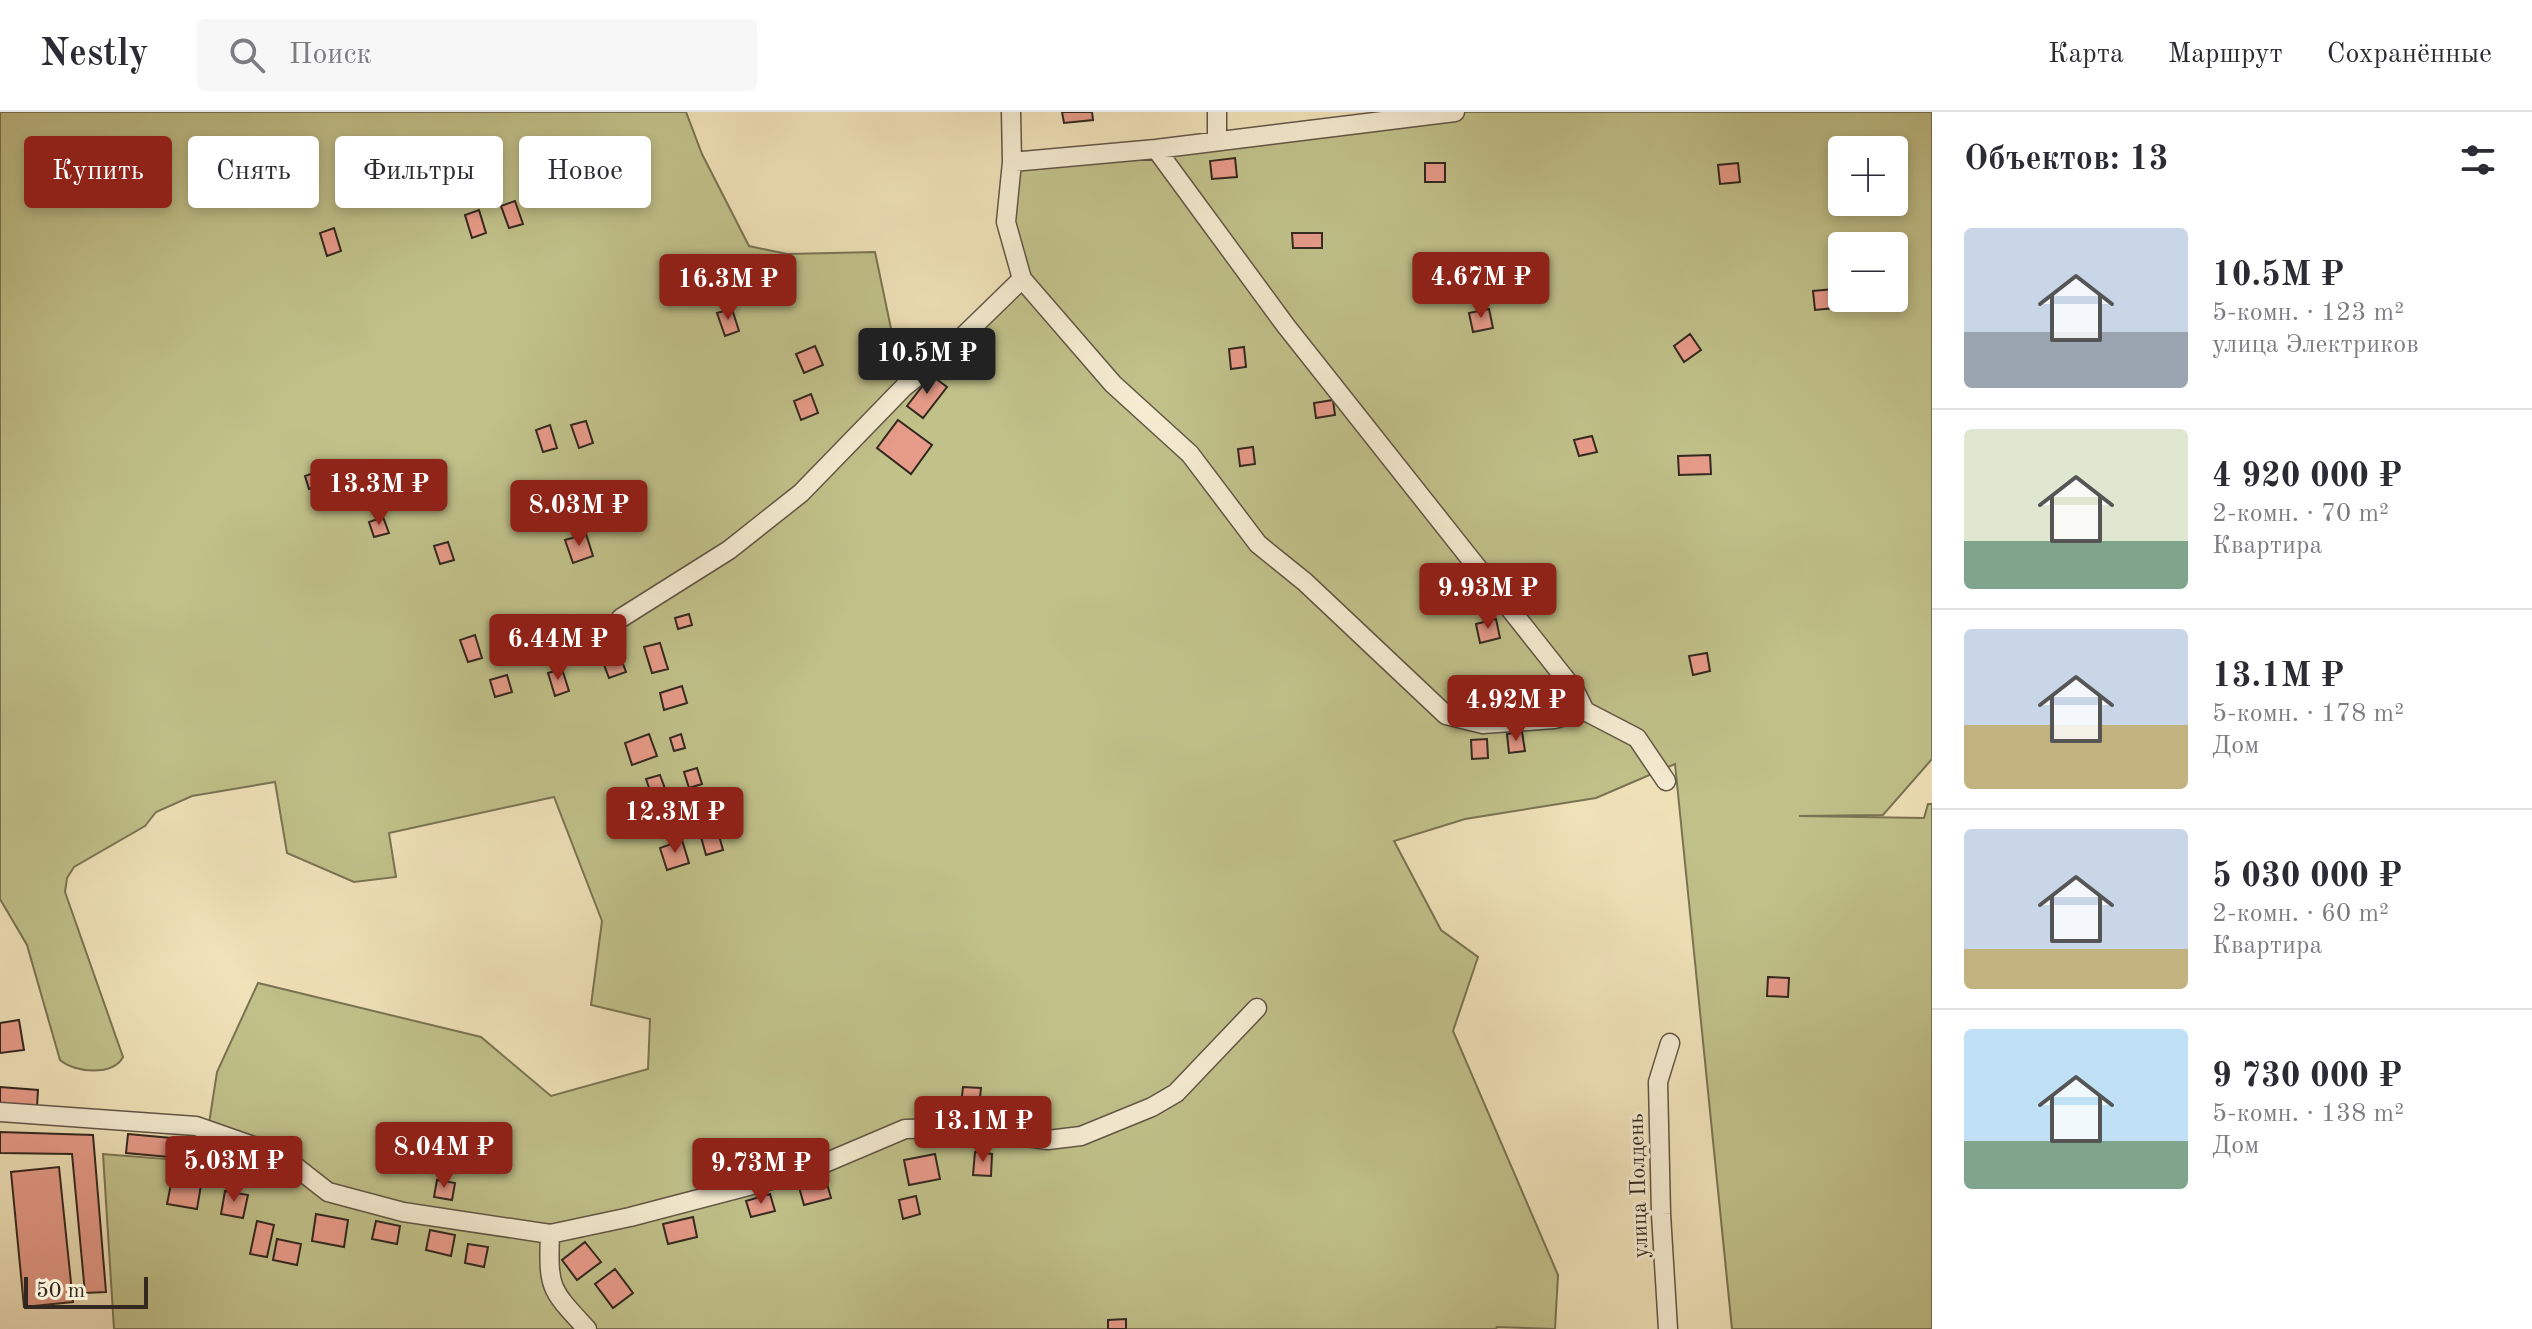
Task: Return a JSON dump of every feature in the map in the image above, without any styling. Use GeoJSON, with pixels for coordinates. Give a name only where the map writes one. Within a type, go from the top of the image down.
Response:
{"type":"FeatureCollection","features":[{"type":"Feature","properties":{"kind":"street"},"geometry":{"type":"LineString","coordinates":[[1011,112],[1012,162],[1006,222],[1022,279],[1113,384],[1190,454],[1258,544],[1305,582],[1446,715],[1483,724],[1554,719],[1585,711]]}},
{"type":"Feature","properties":{"kind":"street"},"geometry":{"type":"LineString","coordinates":[[1217,112],[1217,141]]}},
{"type":"Feature","properties":{"kind":"street"},"geometry":{"type":"LineString","coordinates":[[1012,162],[1156,149],[1455,112]]}},
{"type":"Feature","properties":{"kind":"street"},"geometry":{"type":"LineString","coordinates":[[1156,149],[1286,326],[1575,691],[1585,711],[1637,738],[1666,781]]}},
{"type":"Feature","properties":{"kind":"street"},"geometry":{"type":"LineString","coordinates":[[621,618],[729,550],[801,493],[904,387],[945,354],[1022,279]]}},
{"type":"Feature","properties":{"kind":"street"},"geometry":{"type":"LineString","coordinates":[[0,1112],[196,1126],[282,1156],[328,1192],[403,1212],[550,1234],[630,1217],[806,1171],[905,1129],[958,1128],[1048,1140],[1081,1136],[1152,1107],[1176,1093],[1257,1008]]}},
{"type":"Feature","properties":{"kind":"street","name":"улица Полдень"},"geometry":{"type":"LineString","coordinates":[[1668,1329],[1658,1082],[1670,1043]]}},
{"type":"Feature","properties":{"kind":"street"},"geometry":{"type":"LineString","coordinates":[[550,1234],[549,1272],[556,1294],[587,1329]]}},
{"type":"Feature","properties":{"kind":"green space"},"geometry":{"type":"Polygon","coordinates":[[[0,112],[686,112],[702,154],[749,246],[787,254],[875,252],[903,386],[1022,279],[1006,222],[1012,162],[1455,112],[1932,112],[1932,759],[1883,815],[1799,816],[1924,818],[1928,804],[1932,804],[1932,1329],[1732,1329],[1675,764],[1596,798],[1465,819],[1394,841],[1441,930],[1478,957],[1453,1031],[1558,1275],[1555,1329],[114,1329],[103,1154],[203,1162],[217,1072],[258,983],[481,1037],[551,1096],[648,1069],[650,1019],[591,1005],[602,921],[554,797],[389,833],[396,877],[354,882],[287,853],[275,782],[192,796],[156,812],[145,826],[74,867],[67,878],[65,892],[123,1057],[103,1070],[75,1068],[60,1060],[27,945],[0,899],[0,112]]]}},
{"type":"Feature","properties":{"kind":"building"},"geometry":{"type":"Polygon","coordinates":[[[1062,112],[1092,112],[1093,120],[1064,123],[1062,112]]]}},
{"type":"Feature","properties":{"kind":"building"},"geometry":{"type":"Polygon","coordinates":[[[1235,158],[1237,177],[1212,179],[1210,161],[1235,158]]]}},
{"type":"Feature","properties":{"kind":"building"},"geometry":{"type":"Polygon","coordinates":[[[1425,163],[1445,163],[1445,182],[1425,182],[1425,163]]]}},
{"type":"Feature","properties":{"kind":"building"},"geometry":{"type":"Polygon","coordinates":[[[1738,163],[1740,182],[1720,184],[1718,165],[1738,163]]]}},
{"type":"Feature","properties":{"kind":"building"},"geometry":{"type":"Polygon","coordinates":[[[515,201],[523,224],[509,228],[503,205],[515,201]]]}},
{"type":"Feature","properties":{"kind":"building"},"geometry":{"type":"Polygon","coordinates":[[[479,210],[486,233],[472,238],[465,215],[479,210]]]}},
{"type":"Feature","properties":{"kind":"building"},"geometry":{"type":"Polygon","coordinates":[[[334,228],[341,251],[327,256],[320,233],[334,228]]]}},
{"type":"Feature","properties":{"kind":"building"},"geometry":{"type":"Polygon","coordinates":[[[1292,233],[1322,233],[1322,248],[1293,248],[1292,233]]]}},
{"type":"Feature","properties":{"kind":"building"},"geometry":{"type":"Polygon","coordinates":[[[1495,256],[1501,274],[1486,279],[1480,261],[1495,256]]]}},
{"type":"Feature","properties":{"kind":"building"},"geometry":{"type":"Polygon","coordinates":[[[1828,290],[1828,309],[1815,310],[1813,291],[1828,290]]]}},
{"type":"Feature","properties":{"kind":"building"},"geometry":{"type":"Polygon","coordinates":[[[732,309],[739,331],[725,336],[717,313],[732,309]]]}},
{"type":"Feature","properties":{"kind":"building"},"geometry":{"type":"Polygon","coordinates":[[[1489,309],[1493,328],[1473,332],[1469,313],[1489,309]]]}},
{"type":"Feature","properties":{"kind":"building"},"geometry":{"type":"Polygon","coordinates":[[[1690,334],[1701,350],[1684,362],[1674,346],[1690,334]]]}},
{"type":"Feature","properties":{"kind":"building"},"geometry":{"type":"Polygon","coordinates":[[[815,346],[823,365],[804,373],[796,354],[815,346]]]}},
{"type":"Feature","properties":{"kind":"building"},"geometry":{"type":"Polygon","coordinates":[[[1244,347],[1246,367],[1231,369],[1229,349],[1244,347]]]}},
{"type":"Feature","properties":{"kind":"building"},"geometry":{"type":"Polygon","coordinates":[[[931,375],[947,387],[923,418],[907,406],[931,375]]]}},
{"type":"Feature","properties":{"kind":"building"},"geometry":{"type":"Polygon","coordinates":[[[811,394],[818,413],[801,420],[794,401],[811,394]]]}},
{"type":"Feature","properties":{"kind":"building"},"geometry":{"type":"Polygon","coordinates":[[[1333,400],[1335,415],[1316,418],[1314,403],[1333,400]]]}},
{"type":"Feature","properties":{"kind":"building"},"geometry":{"type":"Polygon","coordinates":[[[898,420],[932,445],[911,474],[877,448],[898,420]]]}},
{"type":"Feature","properties":{"kind":"building"},"geometry":{"type":"Polygon","coordinates":[[[586,421],[593,443],[579,448],[571,425],[586,421]]]}},
{"type":"Feature","properties":{"kind":"building"},"geometry":{"type":"Polygon","coordinates":[[[550,425],[557,448],[543,452],[536,430],[550,425]]]}},
{"type":"Feature","properties":{"kind":"building"},"geometry":{"type":"Polygon","coordinates":[[[1592,436],[1597,452],[1579,456],[1574,440],[1592,436]]]}},
{"type":"Feature","properties":{"kind":"building"},"geometry":{"type":"Polygon","coordinates":[[[1253,447],[1255,464],[1240,466],[1238,449],[1253,447]]]}},
{"type":"Feature","properties":{"kind":"building"},"geometry":{"type":"Polygon","coordinates":[[[1710,455],[1711,474],[1679,475],[1678,456],[1710,455]]]}},
{"type":"Feature","properties":{"kind":"building"},"geometry":{"type":"Polygon","coordinates":[[[319,471],[323,485],[309,489],[305,476],[319,471]]]}},
{"type":"Feature","properties":{"kind":"building"},"geometry":{"type":"Polygon","coordinates":[[[383,517],[389,533],[374,537],[369,522],[383,517]]]}},
{"type":"Feature","properties":{"kind":"building"},"geometry":{"type":"Polygon","coordinates":[[[586,534],[593,556],[573,563],[565,540],[586,534]]]}},
{"type":"Feature","properties":{"kind":"building"},"geometry":{"type":"Polygon","coordinates":[[[448,542],[454,560],[440,564],[434,546],[448,542]]]}},
{"type":"Feature","properties":{"kind":"building"},"geometry":{"type":"Polygon","coordinates":[[[1461,588],[1466,607],[1446,611],[1442,592],[1461,588]]]}},
{"type":"Feature","properties":{"kind":"building"},"geometry":{"type":"Polygon","coordinates":[[[689,614],[692,625],[678,629],[675,618],[689,614]]]}},
{"type":"Feature","properties":{"kind":"building"},"geometry":{"type":"Polygon","coordinates":[[[1496,619],[1500,638],[1480,643],[1476,624],[1496,619]]]}},
{"type":"Feature","properties":{"kind":"building"},"geometry":{"type":"Polygon","coordinates":[[[553,625],[558,637],[542,644],[537,631],[553,625]]]}},
{"type":"Feature","properties":{"kind":"building"},"geometry":{"type":"Polygon","coordinates":[[[475,635],[482,658],[468,662],[460,640],[475,635]]]}},
{"type":"Feature","properties":{"kind":"building"},"geometry":{"type":"Polygon","coordinates":[[[660,643],[668,669],[652,673],[644,647],[660,643]]]}},
{"type":"Feature","properties":{"kind":"building"},"geometry":{"type":"Polygon","coordinates":[[[1707,653],[1710,671],[1693,675],[1689,656],[1707,653]]]}},
{"type":"Feature","properties":{"kind":"building"},"geometry":{"type":"Polygon","coordinates":[[[620,656],[626,672],[609,678],[603,662],[620,656]]]}},
{"type":"Feature","properties":{"kind":"building"},"geometry":{"type":"Polygon","coordinates":[[[562,669],[569,691],[555,696],[548,673],[562,669]]]}},
{"type":"Feature","properties":{"kind":"building"},"geometry":{"type":"Polygon","coordinates":[[[507,675],[512,692],[495,697],[490,680],[507,675]]]}},
{"type":"Feature","properties":{"kind":"building"},"geometry":{"type":"Polygon","coordinates":[[[682,686],[687,703],[664,710],[660,693],[682,686]]]}},
{"type":"Feature","properties":{"kind":"building"},"geometry":{"type":"Polygon","coordinates":[[[1522,732],[1525,751],[1509,753],[1507,734],[1522,732]]]}},
{"type":"Feature","properties":{"kind":"building"},"geometry":{"type":"Polygon","coordinates":[[[649,734],[657,756],[632,765],[625,743],[649,734]]]}},
{"type":"Feature","properties":{"kind":"building"},"geometry":{"type":"Polygon","coordinates":[[[681,734],[685,748],[674,751],[670,738],[681,734]]]}},
{"type":"Feature","properties":{"kind":"building"},"geometry":{"type":"Polygon","coordinates":[[[1487,739],[1488,758],[1472,759],[1471,740],[1487,739]]]}},
{"type":"Feature","properties":{"kind":"building"},"geometry":{"type":"Polygon","coordinates":[[[697,768],[702,784],[689,788],[684,772],[697,768]]]}},
{"type":"Feature","properties":{"kind":"building"},"geometry":{"type":"Polygon","coordinates":[[[660,775],[668,797],[654,802],[646,779],[660,775]]]}},
{"type":"Feature","properties":{"kind":"building"},"geometry":{"type":"Polygon","coordinates":[[[718,832],[723,850],[706,855],[701,837],[718,832]]]}},
{"type":"Feature","properties":{"kind":"building"},"geometry":{"type":"Polygon","coordinates":[[[682,840],[689,863],[667,870],[660,848],[682,840]]]}},
{"type":"Feature","properties":{"kind":"building"},"geometry":{"type":"Polygon","coordinates":[[[1768,977],[1789,978],[1788,997],[1767,996],[1768,977]]]}},
{"type":"Feature","properties":{"kind":"building"},"geometry":{"type":"Polygon","coordinates":[[[19,1020],[24,1050],[0,1053],[0,1023],[19,1020]]]}},
{"type":"Feature","properties":{"kind":"building"},"geometry":{"type":"Polygon","coordinates":[[[0,1087],[38,1090],[37,1107],[0,1104],[0,1087]]]}},
{"type":"Feature","properties":{"kind":"building"},"geometry":{"type":"Polygon","coordinates":[[[963,1087],[981,1088],[979,1107],[961,1105],[963,1087]]]}},
{"type":"Feature","properties":{"kind":"building"},"geometry":{"type":"Polygon","coordinates":[[[0,1132],[93,1135],[106,1292],[85,1293],[72,1154],[0,1153],[0,1132]]]}},
{"type":"Feature","properties":{"kind":"building"},"geometry":{"type":"Polygon","coordinates":[[[128,1134],[204,1141],[202,1160],[126,1153],[128,1134]]]}},
{"type":"Feature","properties":{"kind":"building"},"geometry":{"type":"Polygon","coordinates":[[[975,1152],[992,1154],[991,1176],[973,1175],[975,1152]]]}},
{"type":"Feature","properties":{"kind":"building"},"geometry":{"type":"Polygon","coordinates":[[[935,1154],[940,1179],[909,1185],[904,1160],[935,1154]]]}},
{"type":"Feature","properties":{"kind":"building"},"geometry":{"type":"Polygon","coordinates":[[[59,1167],[73,1302],[24,1307],[11,1172],[59,1167]]]}},
{"type":"Feature","properties":{"kind":"building"},"geometry":{"type":"Polygon","coordinates":[[[172,1179],[201,1185],[197,1209],[167,1204],[172,1179]]]}},
{"type":"Feature","properties":{"kind":"building"},"geometry":{"type":"Polygon","coordinates":[[[437,1180],[455,1183],[452,1200],[434,1197],[437,1180]]]}},
{"type":"Feature","properties":{"kind":"building"},"geometry":{"type":"Polygon","coordinates":[[[826,1180],[831,1198],[804,1205],[799,1187],[826,1180]]]}},
{"type":"Feature","properties":{"kind":"building"},"geometry":{"type":"Polygon","coordinates":[[[225,1191],[248,1195],[243,1218],[221,1214],[225,1191]]]}},
{"type":"Feature","properties":{"kind":"building"},"geometry":{"type":"Polygon","coordinates":[[[770,1194],[775,1211],[751,1217],[746,1201],[770,1194]]]}},
{"type":"Feature","properties":{"kind":"building"},"geometry":{"type":"Polygon","coordinates":[[[916,1196],[920,1214],[903,1219],[899,1200],[916,1196]]]}},
{"type":"Feature","properties":{"kind":"building"},"geometry":{"type":"Polygon","coordinates":[[[316,1214],[348,1220],[344,1247],[312,1241],[316,1214]]]}},
{"type":"Feature","properties":{"kind":"building"},"geometry":{"type":"Polygon","coordinates":[[[693,1217],[697,1237],[668,1244],[663,1224],[693,1217]]]}},
{"type":"Feature","properties":{"kind":"building"},"geometry":{"type":"Polygon","coordinates":[[[257,1221],[274,1225],[267,1257],[250,1254],[257,1221]]]}},
{"type":"Feature","properties":{"kind":"building"},"geometry":{"type":"Polygon","coordinates":[[[376,1221],[400,1226],[397,1244],[372,1239],[376,1221]]]}},
{"type":"Feature","properties":{"kind":"building"},"geometry":{"type":"Polygon","coordinates":[[[430,1230],[455,1235],[451,1256],[426,1250],[430,1230]]]}},
{"type":"Feature","properties":{"kind":"building"},"geometry":{"type":"Polygon","coordinates":[[[277,1239],[301,1244],[297,1265],[273,1260],[277,1239]]]}},
{"type":"Feature","properties":{"kind":"building"},"geometry":{"type":"Polygon","coordinates":[[[585,1242],[601,1262],[577,1280],[562,1260],[585,1242]]]}},
{"type":"Feature","properties":{"kind":"building"},"geometry":{"type":"Polygon","coordinates":[[[468,1244],[488,1247],[484,1267],[465,1263],[468,1244]]]}},
{"type":"Feature","properties":{"kind":"building"},"geometry":{"type":"Polygon","coordinates":[[[615,1269],[633,1293],[613,1308],[595,1284],[615,1269]]]}},
{"type":"Feature","properties":{"kind":"building"},"geometry":{"type":"Polygon","coordinates":[[[1126,1319],[1126,1329],[1108,1329],[1108,1320],[1126,1319]]]}}]}
